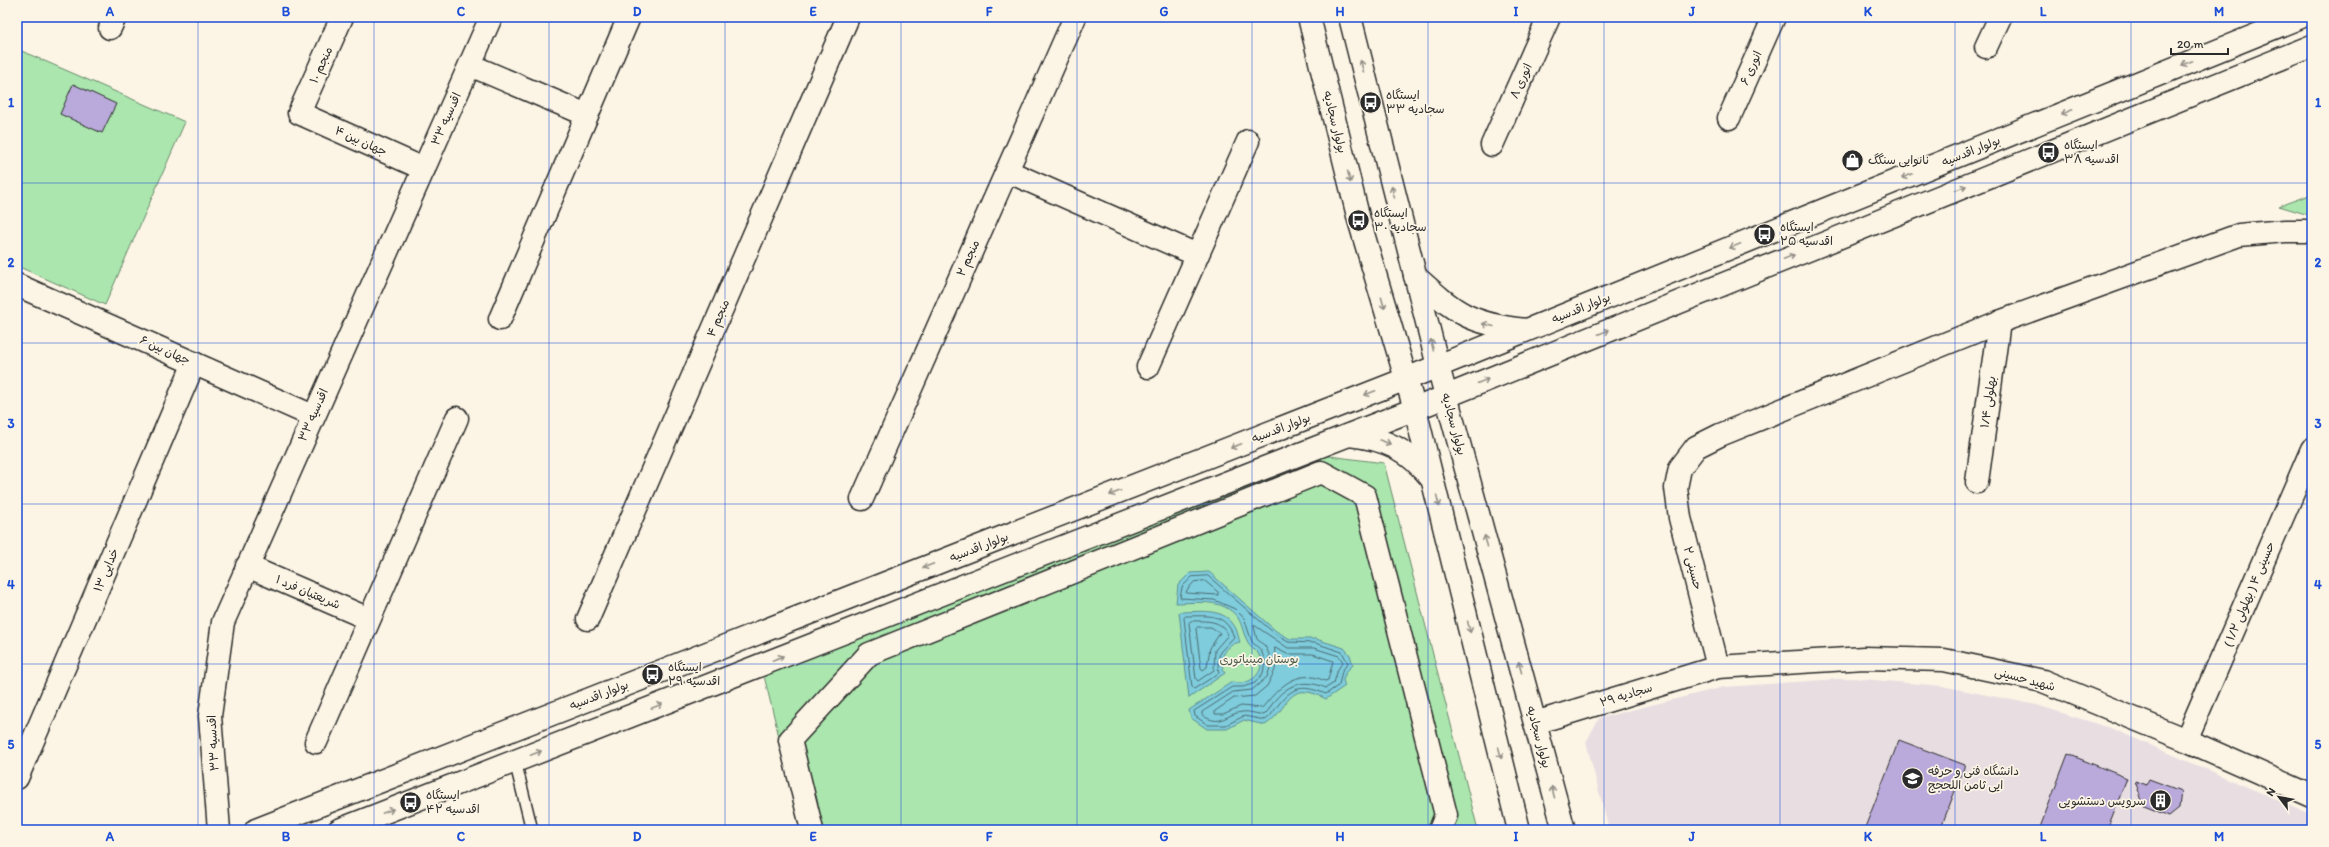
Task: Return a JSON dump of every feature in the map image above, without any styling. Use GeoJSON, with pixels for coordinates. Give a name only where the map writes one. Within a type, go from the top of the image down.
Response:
{"type":"FeatureCollection","features":[{"type":"Feature","properties":{"kind":"street","name":"منجم ۱۰"},"geometry":{"type":"LineString","coordinates":[[299,113],[342,17]]}},
{"type":"Feature","properties":{"kind":"street","name":"اقدسیه ۳۳"},"geometry":{"type":"LineString","coordinates":[[220,830],[210,716],[223,622],[490,17]]}},
{"type":"Feature","properties":{"kind":"street"},"geometry":{"type":"LineString","coordinates":[[500,319],[629,17]]}},
{"type":"Feature","properties":{"kind":"street","name":"منجم ۴"},"geometry":{"type":"LineString","coordinates":[[588,619],[848,17]]}},
{"type":"Feature","properties":{"kind":"street","name":"منجم ۲"},"geometry":{"type":"LineString","coordinates":[[862,499],[1075,17]]}},
{"type":"Feature","properties":{"kind":"street","name":"بولوار سجادیه"},"geometry":{"type":"LineString","coordinates":[[1309,17],[1359,220],[1415,409],[1519,830]]}},
{"type":"Feature","properties":{"kind":"street","name":"بولوار سجادیه"},"geometry":{"type":"LineString","coordinates":[[1350,17],[1438,366],[1564,830]]}},
{"type":"Feature","properties":{"kind":"street","name":"انوری ۸"},"geometry":{"type":"LineString","coordinates":[[1492,145],[1549,17]]}},
{"type":"Feature","properties":{"kind":"street","name":"انوری ۶"},"geometry":{"type":"LineString","coordinates":[[1729,118],[1774,17]]}},
{"type":"Feature","properties":{"kind":"street"},"geometry":{"type":"LineString","coordinates":[[1986,47],[2000,17]]}},
{"type":"Feature","properties":{"kind":"street","name":"بولوار اقدسیه"},"geometry":{"type":"LineString","coordinates":[[256,830],[1406,379],[2301,17]]}},
{"type":"Feature","properties":{"kind":"street"},"geometry":{"type":"LineString","coordinates":[[339,830],[1415,409],[2312,46]]}},
{"type":"Feature","properties":{"kind":"street"},"geometry":{"type":"LineString","coordinates":[[470,65],[587,115]]}},
{"type":"Feature","properties":{"kind":"street","name":"جهان بین ۴"},"geometry":{"type":"LineString","coordinates":[[299,113],[424,169]]}},
{"type":"Feature","properties":{"kind":"street"},"geometry":{"type":"LineString","coordinates":[[1148,367],[1248,141]]}},
{"type":"Feature","properties":{"kind":"street"},"geometry":{"type":"LineString","coordinates":[[1007,171],[1197,255]]}},
{"type":"Feature","properties":{"kind":"street"},"geometry":{"type":"LineString","coordinates":[[1999,322],[2239,235],[2285,231],[2312,231]]}},
{"type":"Feature","properties":{"kind":"street"},"geometry":{"type":"LineString","coordinates":[[1415,276],[1439,298],[1467,317],[1498,327],[1527,330]]}},
{"type":"Feature","properties":{"kind":"street","name":"جهان بین ۶"},"geometry":{"type":"LineString","coordinates":[[17,285],[313,416]]}},
{"type":"Feature","properties":{"kind":"street","name":"حسینی ۲"},"geometry":{"type":"LineString","coordinates":[[1718,668],[1680,518],[1676,488],[1680,468],[1696,447],[1720,434],[1999,322]]}},
{"type":"Feature","properties":{"kind":"street","name":"بهلولی ۱/۴"},"geometry":{"type":"LineString","coordinates":[[1977,482],[1999,322]]}},
{"type":"Feature","properties":{"kind":"street","name":"خدایی ۱۳"},"geometry":{"type":"LineString","coordinates":[[17,778],[194,363]]}},
{"type":"Feature","properties":{"kind":"street"},"geometry":{"type":"LineString","coordinates":[[316,742],[457,418]]}},
{"type":"Feature","properties":{"kind":"street"},"geometry":{"type":"LineString","coordinates":[[1347,435],[1367,437],[1392,444],[1416,460],[1433,480]]}},
{"type":"Feature","properties":{"kind":"street","name":"حسینی ۴ ( بهلولی ۱/۲ )"},"geometry":{"type":"LineString","coordinates":[[2186,740],[2312,449]]}},
{"type":"Feature","properties":{"kind":"street"},"geometry":{"type":"LineString","coordinates":[[812,830],[790,740],[868,654],[1321,472],[1365,496],[1446,815],[1440,830]]}},
{"type":"Feature","properties":{"kind":"street","name":"شریعتیان فرد ۱"},"geometry":{"type":"LineString","coordinates":[[247,566],[369,619]]}},
{"type":"Feature","properties":{"kind":"street","name":"شهید حسینی"},"geometry":{"type":"LineString","coordinates":[[1718,668],[1864,658],[1944,660],[2043,682],[2186,740],[2312,796]]}},
{"type":"Feature","properties":{"kind":"street","name":"سجادیه ۲۹"},"geometry":{"type":"LineString","coordinates":[[1535,723],[1718,668]]}},
{"type":"Feature","properties":{"kind":"lane"},"geometry":{"type":"LineString","coordinates":[[515,761],[532,830]]}},
{"type":"Feature","properties":{"kind":"shaded area","name":"دانشگاه فنی و حرفه ایی ثامن اللحجج"},"geometry":{"type":"Polygon","coordinates":[[[1852,678],[1942,686],[2037,705],[2113,729],[2312,815],[2312,830],[1609,830],[1586,742],[1599,718],[1724,687],[1852,678]]]}},
{"type":"Feature","properties":{"kind":"green space"},"geometry":{"type":"Polygon","coordinates":[[[17,49],[185,122],[105,305],[17,266],[17,49]]]}},
{"type":"Feature","properties":{"kind":"green space"},"geometry":{"type":"Polygon","coordinates":[[[2312,194],[2312,216],[2279,206],[2312,194]]]}},
{"type":"Feature","properties":{"kind":"green space","name":"بوستان مینیاتوری"},"geometry":{"type":"Polygon","coordinates":[[[1314,454],[1384,463],[1478,830],[802,830],[764,676],[1314,454]]]}},
{"type":"Feature","properties":{"kind":"water"},"geometry":{"type":"Polygon","coordinates":[[[1209,572],[1276,631],[1290,639],[1316,639],[1344,648],[1350,655],[1353,665],[1346,672],[1343,680],[1345,686],[1326,699],[1313,693],[1303,692],[1296,694],[1290,698],[1273,719],[1265,725],[1244,720],[1227,729],[1207,729],[1191,718],[1189,710],[1232,682],[1238,683],[1250,680],[1255,677],[1261,668],[1259,655],[1249,644],[1239,619],[1231,611],[1214,603],[1176,603],[1178,585],[1190,573],[1209,572]]]}},
{"type":"Feature","properties":{"kind":"water"},"geometry":{"type":"Polygon","coordinates":[[[1201,611],[1222,615],[1234,626],[1240,642],[1230,646],[1224,653],[1222,663],[1225,673],[1189,698],[1179,612],[1201,611]]]}},
{"type":"Feature","properties":{"kind":"building"},"geometry":{"type":"Polygon","coordinates":[[[73,84],[116,104],[102,133],[60,114],[73,84]]]}},
{"type":"Feature","properties":{"kind":"building"},"geometry":{"type":"Polygon","coordinates":[[[1899,740],[1965,765],[1940,830],[1864,830],[1899,740]]]}},
{"type":"Feature","properties":{"kind":"building"},"geometry":{"type":"Polygon","coordinates":[[[2068,754],[2127,778],[2107,830],[2039,830],[2068,754]]]}},
{"type":"Feature","properties":{"kind":"building","name":"سرویس دستشویی"},"geometry":{"type":"Polygon","coordinates":[[[2149,779],[2181,791],[2179,808],[2169,816],[2144,806],[2135,781],[2146,785],[2149,779]]]}},
{"type":"Feature","properties":{"kind":"place","name":"ایستگاه سجادیه ۳۳"},"geometry":{"type":"Point","coordinates":[1371,102]}},
{"type":"Feature","properties":{"kind":"place","name":"ایستگاه اقدسیه ۳۸"},"geometry":{"type":"Point","coordinates":[2049,152]}},
{"type":"Feature","properties":{"kind":"place","name":"نانوایی سنگگ"},"geometry":{"type":"Point","coordinates":[1852,160]}},
{"type":"Feature","properties":{"kind":"place","name":"ایستگاه سجادیه ۳۰"},"geometry":{"type":"Point","coordinates":[1359,220]}},
{"type":"Feature","properties":{"kind":"place","name":"ایستگاه اقدسیه ۲۵"},"geometry":{"type":"Point","coordinates":[1764,234]}},
{"type":"Feature","properties":{"kind":"place","name":"ایستگاه اقدسیه ۲۹"},"geometry":{"type":"Point","coordinates":[653,674]}},
{"type":"Feature","properties":{"kind":"place","name":"دانشگاه فنی و حرفه ایی ثامن اللحجج"},"geometry":{"type":"Point","coordinates":[1912,778]}},
{"type":"Feature","properties":{"kind":"place","name":"سرویس دستشویی"},"geometry":{"type":"Point","coordinates":[2161,801]}},
{"type":"Feature","properties":{"kind":"place","name":"ایستگاه اقدسیه ۴۲"},"geometry":{"type":"Point","coordinates":[411,802]}}]}
